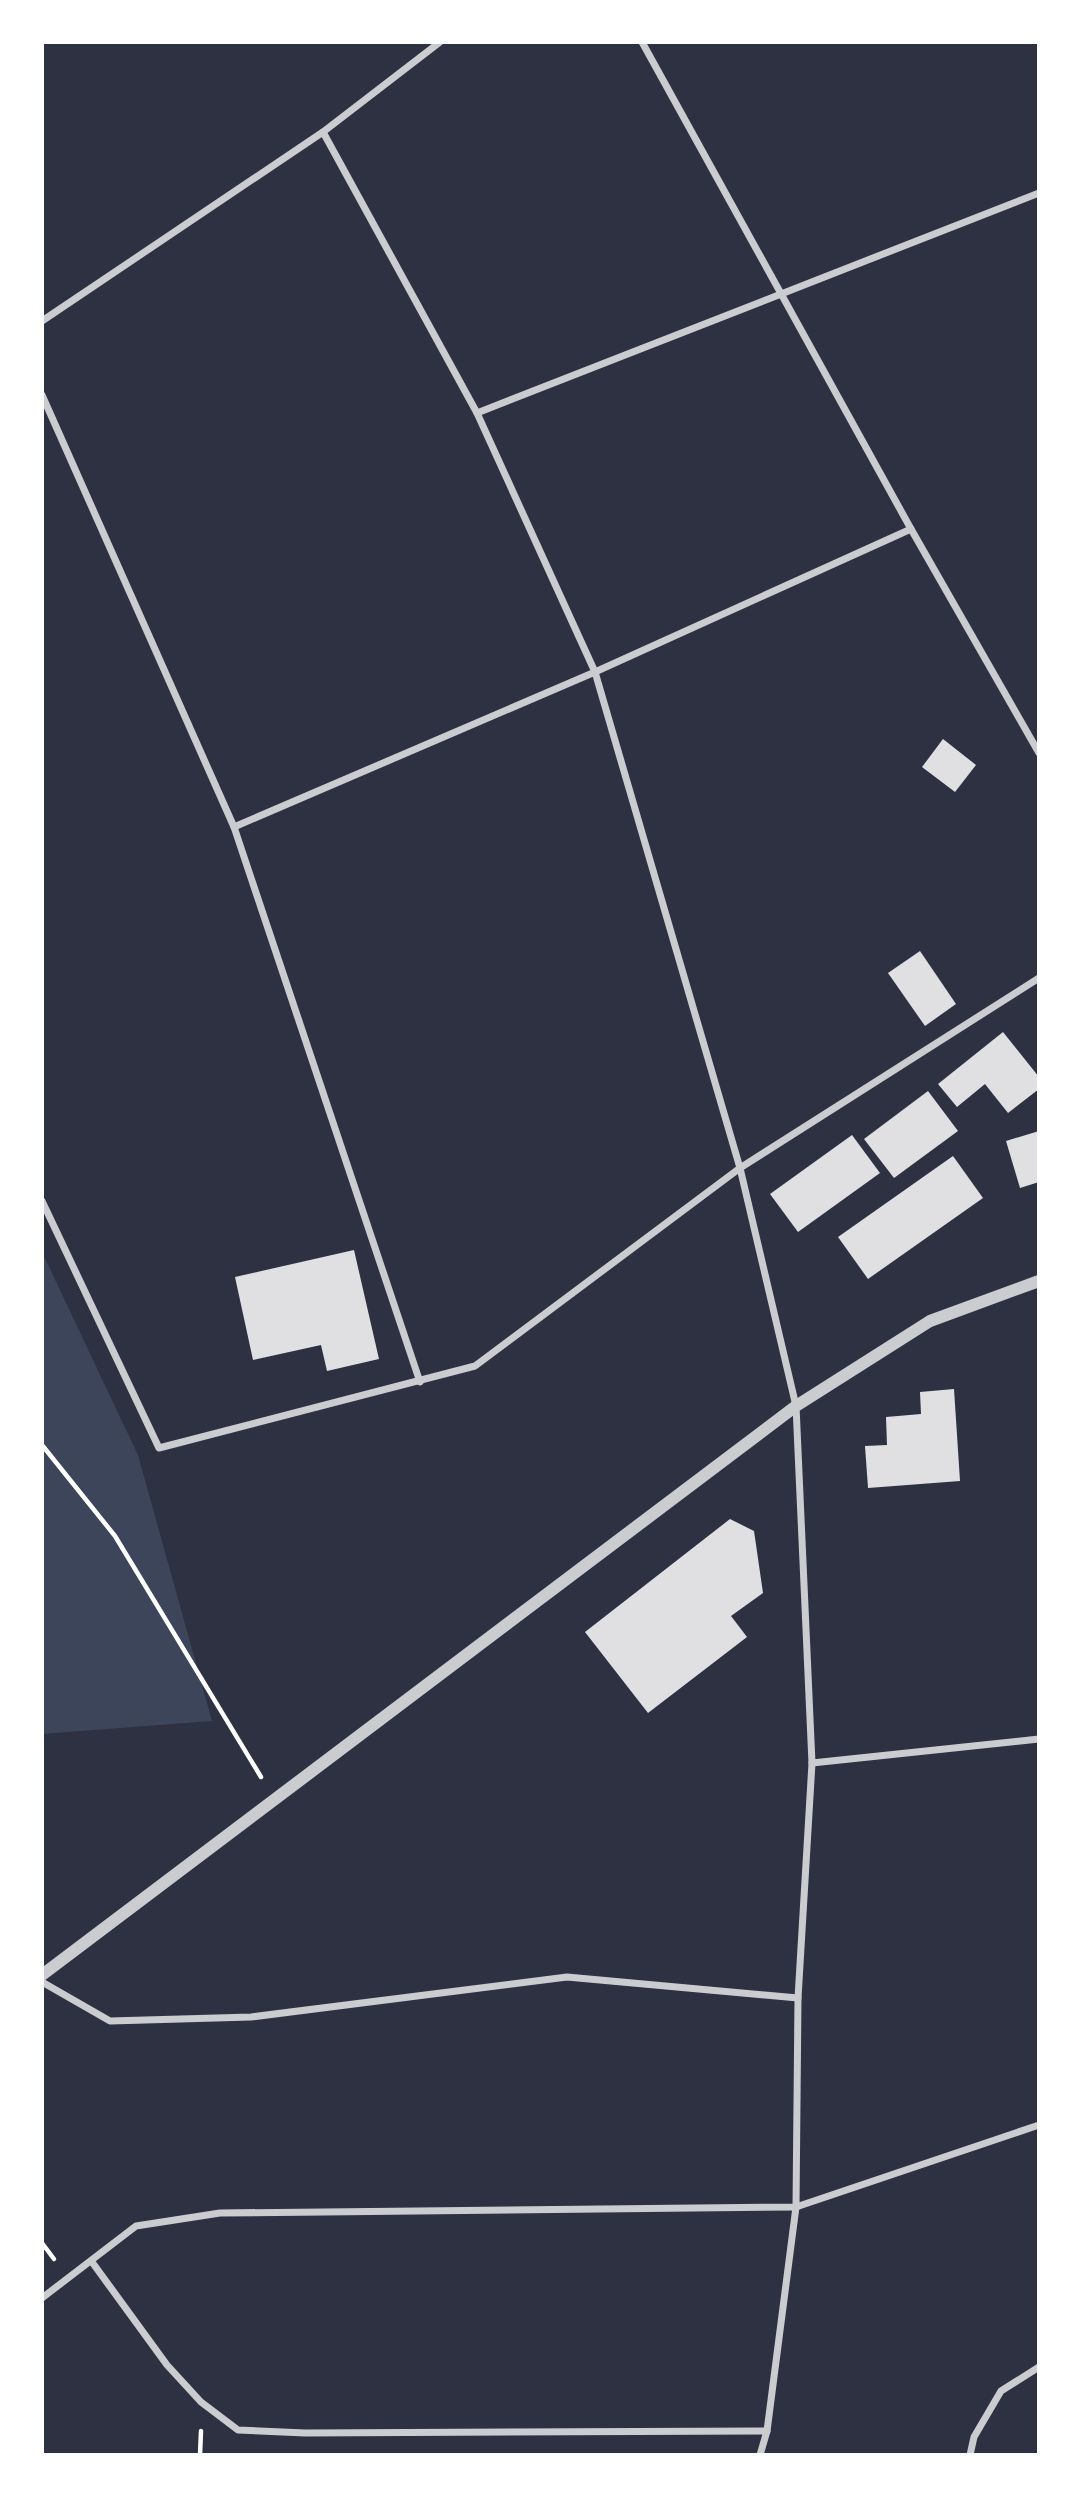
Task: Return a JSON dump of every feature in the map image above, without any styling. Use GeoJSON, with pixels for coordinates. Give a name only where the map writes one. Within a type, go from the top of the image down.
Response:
{"type":"FeatureCollection","features":[{"type":"Feature","properties":{"kind":"street"},"geometry":{"type":"LineString","coordinates":[[42,321],[323,132],[440,42]]}},
{"type":"Feature","properties":{"kind":"street"},"geometry":{"type":"LineString","coordinates":[[642,42],[911,529],[1039,753]]}},
{"type":"Feature","properties":{"kind":"street"},"geometry":{"type":"LineString","coordinates":[[323,132],[477,413],[595,672],[740,1168],[796,1406],[812,1763],[798,1998],[796,2207],[767,2431],[760,2455]]}},
{"type":"Feature","properties":{"kind":"street"},"geometry":{"type":"LineString","coordinates":[[477,413],[1039,193]]}},
{"type":"Feature","properties":{"kind":"street"},"geometry":{"type":"LineString","coordinates":[[42,395],[234,827],[420,1382]]}},
{"type":"Feature","properties":{"kind":"street"},"geometry":{"type":"LineString","coordinates":[[234,827],[595,672],[911,529]]}},
{"type":"Feature","properties":{"kind":"street"},"geometry":{"type":"LineString","coordinates":[[42,1201],[159,1448],[475,1366],[740,1168],[1039,978]]}},
{"type":"Feature","properties":{"kind":"street"},"geometry":{"type":"LineString","coordinates":[[42,1975],[796,1406],[930,1321],[1039,1281]]}},
{"type":"Feature","properties":{"kind":"street"},"geometry":{"type":"LineString","coordinates":[[812,1763],[1039,1739]]}},
{"type":"Feature","properties":{"kind":"street"},"geometry":{"type":"LineString","coordinates":[[42,1982],[110,2021],[251,2017],[568,1977],[798,1998]]}},
{"type":"Feature","properties":{"kind":"street"},"geometry":{"type":"LineString","coordinates":[[42,2298],[136,2226],[220,2213],[796,2207],[1039,2125]]}},
{"type":"Feature","properties":{"kind":"street"},"geometry":{"type":"LineString","coordinates":[[92,2262],[167,2365],[201,2402],[238,2430],[305,2434],[767,2431]]}},
{"type":"Feature","properties":{"kind":"street"},"geometry":{"type":"LineString","coordinates":[[970,2455],[974,2437],[1001,2391],[1039,2367]]}},
{"type":"Feature","properties":{"kind":"path"},"geometry":{"type":"LineString","coordinates":[[42,1446],[115,1536],[275,1799]]}},
{"type":"Feature","properties":{"kind":"shaded area"},"geometry":{"type":"Polygon","coordinates":[[[42,1252],[138,1455],[212,1721],[42,1734],[42,1252]]]}},
{"type":"Feature","properties":{"kind":"building"},"geometry":{"type":"Polygon","coordinates":[[[943,739],[976,765],[955,792],[922,767],[943,739]]]}},
{"type":"Feature","properties":{"kind":"building"},"geometry":{"type":"Polygon","coordinates":[[[920,951],[956,1004],[925,1026],[888,973],[920,951]]]}},
{"type":"Feature","properties":{"kind":"building"},"geometry":{"type":"Polygon","coordinates":[[[1003,1032],[1039,1077],[1039,1089],[1008,1113],[985,1084],[957,1107],[938,1084],[1003,1032]]]}},
{"type":"Feature","properties":{"kind":"building"},"geometry":{"type":"Polygon","coordinates":[[[928,1091],[958,1131],[894,1178],[864,1139],[928,1091]]]}},
{"type":"Feature","properties":{"kind":"building"},"geometry":{"type":"Polygon","coordinates":[[[1039,1131],[1039,1182],[1020,1188],[1006,1141],[1039,1131]]]}},
{"type":"Feature","properties":{"kind":"building"},"geometry":{"type":"Polygon","coordinates":[[[852,1135],[880,1173],[798,1232],[770,1194],[852,1135]]]}},
{"type":"Feature","properties":{"kind":"building"},"geometry":{"type":"Polygon","coordinates":[[[953,1156],[983,1198],[868,1279],[838,1237],[953,1156]]]}},
{"type":"Feature","properties":{"kind":"building"},"geometry":{"type":"Polygon","coordinates":[[[354,1250],[379,1359],[327,1371],[321,1345],[253,1360],[235,1277],[354,1250]]]}},
{"type":"Feature","properties":{"kind":"building"},"geometry":{"type":"Polygon","coordinates":[[[954,1389],[960,1481],[868,1488],[865,1446],[887,1445],[886,1417],[921,1414],[920,1392],[954,1389]]]}},
{"type":"Feature","properties":{"kind":"building"},"geometry":{"type":"Polygon","coordinates":[[[730,1519],[754,1531],[763,1593],[731,1616],[747,1637],[648,1713],[585,1632],[730,1519]]]}}]}
